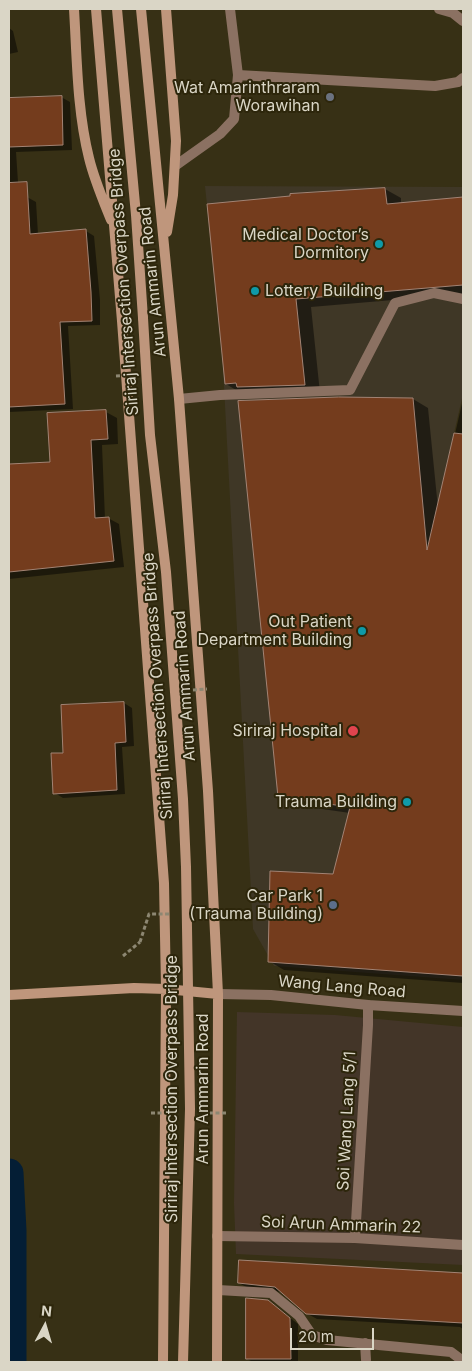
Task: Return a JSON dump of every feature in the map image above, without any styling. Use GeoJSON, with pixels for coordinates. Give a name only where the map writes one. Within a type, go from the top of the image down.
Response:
{"type":"FeatureCollection","features":[{"type":"Feature","properties":{"kind":"main road"},"geometry":{"type":"LineString","coordinates":[[74,9],[79,93],[88,157],[115,230]]}},
{"type":"Feature","properties":{"kind":"main road","name":"Arun Ammarin Road"},"geometry":{"type":"LineString","coordinates":[[96,9],[115,230],[164,883],[166,989],[163,1362]]}},
{"type":"Feature","properties":{"kind":"main road","name":"Siriraj Intersection Overpass Bridge"},"geometry":{"type":"LineString","coordinates":[[118,9],[136,215],[150,434],[166,572],[185,838],[190,1109],[183,1362]]}},
{"type":"Feature","properties":{"kind":"main road","name":"Arun Ammarin Road"},"geometry":{"type":"LineString","coordinates":[[141,9],[179,399],[208,791],[218,994],[217,1362]]}},
{"type":"Feature","properties":{"kind":"main road"},"geometry":{"type":"LineString","coordinates":[[165,245],[173,195],[175,166],[175,109],[166,9]]}},
{"type":"Feature","properties":{"kind":"main road"},"geometry":{"type":"LineString","coordinates":[[9,995],[134,988],[218,994]]}},
{"type":"Feature","properties":{"kind":"street"},"geometry":{"type":"LineString","coordinates":[[175,166],[220,134],[234,119],[238,75],[230,9]]}},
{"type":"Feature","properties":{"kind":"street"},"geometry":{"type":"LineString","coordinates":[[439,9],[453,13],[463,21]]}},
{"type":"Feature","properties":{"kind":"street"},"geometry":{"type":"LineString","coordinates":[[238,75],[435,86],[458,82],[463,78]]}},
{"type":"Feature","properties":{"kind":"street"},"geometry":{"type":"LineString","coordinates":[[179,399],[220,395],[350,390],[395,303],[434,293],[463,299]]}},
{"type":"Feature","properties":{"kind":"street","name":"Wang Lang Road"},"geometry":{"type":"LineString","coordinates":[[218,994],[271,995],[368,1005],[463,1011]]}},
{"type":"Feature","properties":{"kind":"street","name":"Soi Wang Lang 5/1"},"geometry":{"type":"LineString","coordinates":[[355,1238],[368,1005]]}},
{"type":"Feature","properties":{"kind":"street","name":"Soi Arun Ammarin 22"},"geometry":{"type":"LineString","coordinates":[[217,1236],[355,1238],[463,1245]]}},
{"type":"Feature","properties":{"kind":"street"},"geometry":{"type":"LineString","coordinates":[[218,1290],[271,1293],[299,1316],[312,1335],[327,1340],[451,1352],[463,1361]]}},
{"type":"Feature","properties":{"kind":"street"},"geometry":{"type":"LineString","coordinates":[[365,1344],[366,1360]]}},
{"type":"Feature","properties":{"kind":"path"},"geometry":{"type":"LineString","coordinates":[[123,956],[140,942],[149,914],[176,914]]}},
{"type":"Feature","properties":{"kind":"shaded area","name":"Siriraj Hospital"},"geometry":{"type":"Polygon","coordinates":[[[205,186],[463,187],[463,394],[433,525],[463,532],[463,980],[274,966],[253,929],[222,349],[205,186]]]}},
{"type":"Feature","properties":{"kind":"shaded area"},"geometry":{"type":"Polygon","coordinates":[[[237,1012],[335,1015],[463,1027],[463,1265],[236,1254],[234,1203],[237,1012]]]}},
{"type":"Feature","properties":{"kind":"building"},"geometry":{"type":"Polygon","coordinates":[[[62,96],[63,145],[9,147],[9,98],[62,96]]]}},
{"type":"Feature","properties":{"kind":"building"},"geometry":{"type":"Polygon","coordinates":[[[27,182],[30,234],[86,229],[92,321],[60,322],[65,404],[9,407],[9,183],[27,182]]]}},
{"type":"Feature","properties":{"kind":"building"},"geometry":{"type":"Polygon","coordinates":[[[385,188],[387,204],[463,197],[463,285],[296,299],[305,385],[237,387],[236,383],[225,384],[207,204],[290,196],[290,194],[385,188]]]}},
{"type":"Feature","properties":{"kind":"building","name":"Out Patient Department Building"},"geometry":{"type":"Polygon","coordinates":[[[339,397],[413,398],[427,550],[454,433],[463,434],[463,976],[268,962],[270,871],[333,874],[350,807],[278,797],[238,401],[339,397]]]}},
{"type":"Feature","properties":{"kind":"building"},"geometry":{"type":"Polygon","coordinates":[[[106,410],[108,439],[91,440],[95,518],[109,517],[114,561],[9,572],[9,464],[50,462],[47,413],[106,410]]]}},
{"type":"Feature","properties":{"kind":"building"},"geometry":{"type":"Polygon","coordinates":[[[124,702],[126,742],[115,743],[117,790],[53,794],[51,753],[63,753],[61,705],[124,702]]]}},
{"type":"Feature","properties":{"kind":"building"},"geometry":{"type":"Polygon","coordinates":[[[239,1260],[463,1273],[463,1323],[306,1314],[275,1287],[238,1283],[239,1260]]]}},
{"type":"Feature","properties":{"kind":"building"},"geometry":{"type":"Polygon","coordinates":[[[246,1298],[268,1300],[290,1318],[291,1359],[246,1359],[246,1298]]]}},
{"type":"Feature","properties":{"kind":"waterway"},"geometry":{"type":"LineString","coordinates":[[9,1173],[12,1231],[12,1362]]}},
{"type":"Feature","properties":{"kind":"place","name":"Wat Amarinthraram Worawihan"},"geometry":{"type":"Point","coordinates":[330,97]}},
{"type":"Feature","properties":{"kind":"place","name":"Medical Doctor’s Dormitory"},"geometry":{"type":"Point","coordinates":[379,244]}},
{"type":"Feature","properties":{"kind":"place","name":"Lottery Building"},"geometry":{"type":"Point","coordinates":[255,291]}},
{"type":"Feature","properties":{"kind":"place","name":"Out Patient Department Building"},"geometry":{"type":"Point","coordinates":[362,631]}},
{"type":"Feature","properties":{"kind":"place","name":"Siriraj Hospital"},"geometry":{"type":"Point","coordinates":[353,731]}},
{"type":"Feature","properties":{"kind":"place","name":"Trauma Building"},"geometry":{"type":"Point","coordinates":[407,802]}},
{"type":"Feature","properties":{"kind":"place","name":"Car Park 1 (Trauma Building)"},"geometry":{"type":"Point","coordinates":[333,905]}}]}
